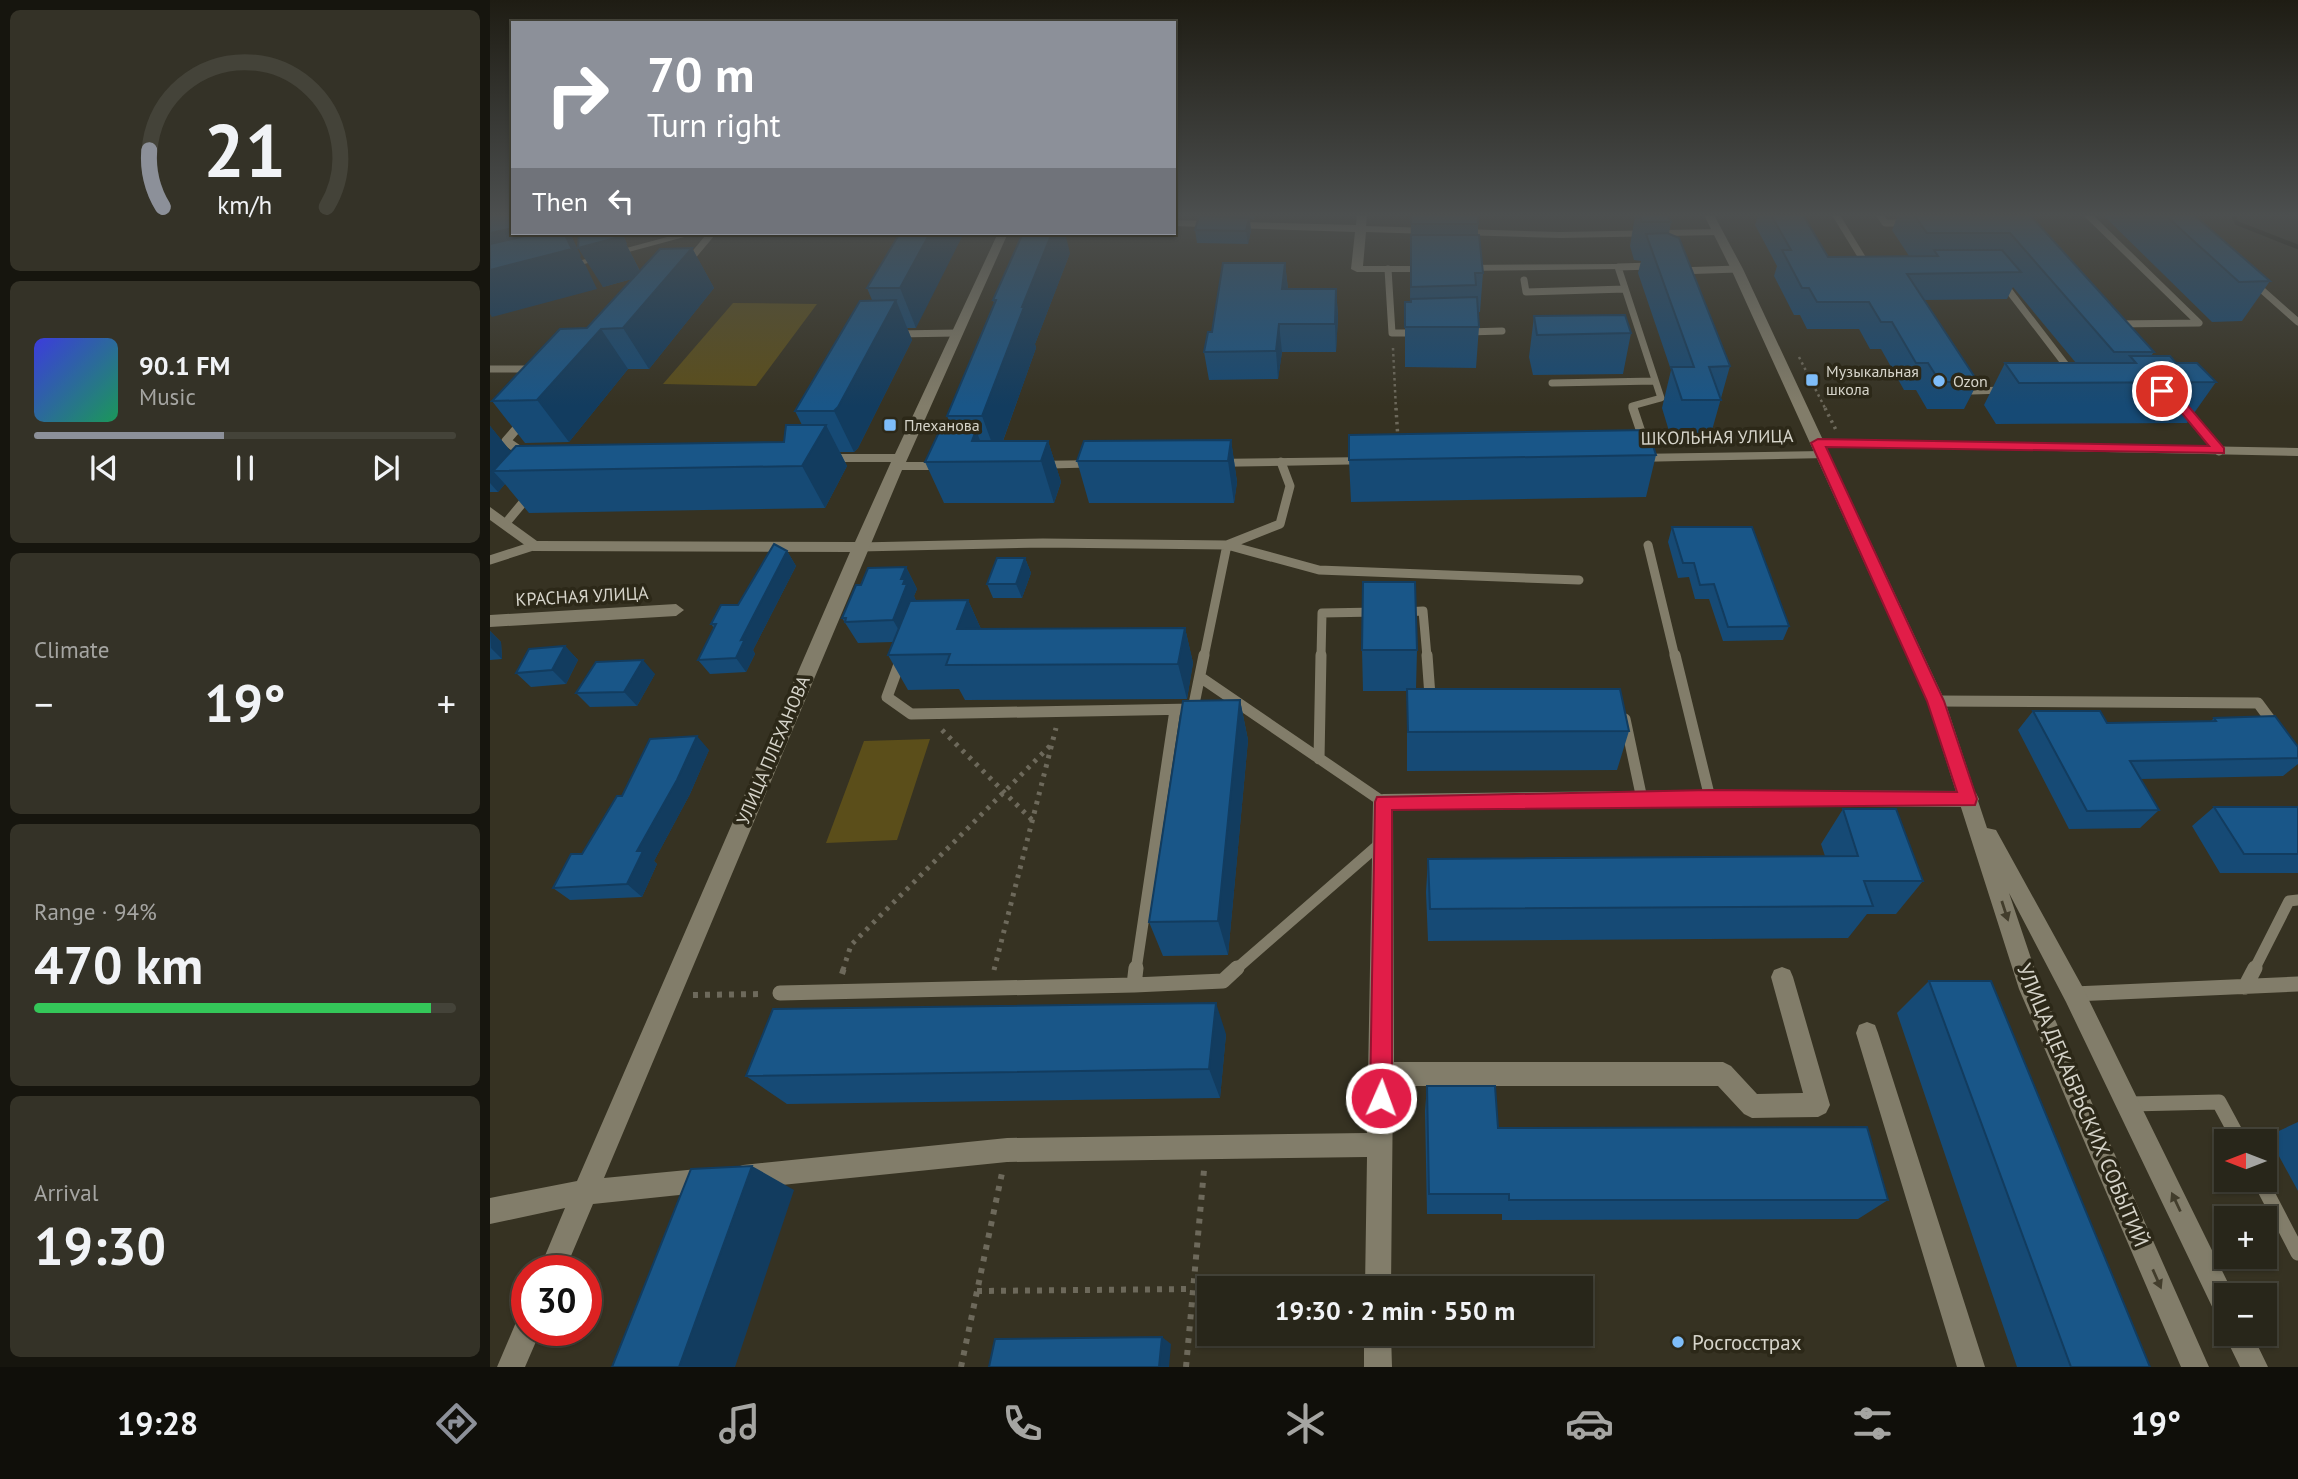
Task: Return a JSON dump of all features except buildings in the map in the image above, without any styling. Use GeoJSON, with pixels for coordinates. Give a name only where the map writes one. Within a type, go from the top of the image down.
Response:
{"type":"FeatureCollection","features":[{"type":"Feature","properties":{"kind":"street","name":"УЛИЦА ПЛЕХАНОВА"},"geometry":{"type":"LineString","coordinates":[[558,1255],[860,547],[982,279]]}},
{"type":"Feature","properties":{"kind":"street","name":"УЛИЦА ДЕКАБРЬСКИХ СОБЫТИЙ"},"geometry":{"type":"LineString","coordinates":[[1742,279],[1936,701],[2030,989],[2195,1367]]}},
{"type":"Feature","properties":{"kind":"street","name":"ШКОЛЬНАЯ УЛИЦА"},"geometry":{"type":"LineString","coordinates":[[1621,458],[1820,449],[2298,452]]}},
{"type":"Feature","properties":{"kind":"street"},"geometry":{"type":"LineString","coordinates":[[808,458],[965,466]]}},
{"type":"Feature","properties":{"kind":"street"},"geometry":{"type":"LineString","coordinates":[[1199,463],[1399,461]]}},
{"type":"Feature","properties":{"kind":"street"},"geometry":{"type":"LineString","coordinates":[[1020,465],[1116,464]]}},
{"type":"Feature","properties":{"kind":"street"},"geometry":{"type":"LineString","coordinates":[[490,512],[533,546],[860,547]]}},
{"type":"Feature","properties":{"kind":"street","name":"КРАСНАЯ УЛИЦА"},"geometry":{"type":"LineString","coordinates":[[490,621],[676,610]]}},
{"type":"Feature","properties":{"kind":"street"},"geometry":{"type":"LineString","coordinates":[[1378,1276],[1384,802],[1710,798],[1969,799]]}},
{"type":"Feature","properties":{"kind":"street","name":"УЛИЦА ДЕКАБРЬСКИХ СОБЫТИЙ"},"geometry":{"type":"LineString","coordinates":[[1969,799],[2130,1104],[2214,1283]]}},
{"type":"Feature","properties":{"kind":"street"},"geometry":{"type":"LineString","coordinates":[[1382,1074],[1723,1074],[1752,1107],[1818,1105],[1782,977]]}},
{"type":"Feature","properties":{"kind":"street"},"geometry":{"type":"LineString","coordinates":[[1867,1033],[1971,1367]]}},
{"type":"Feature","properties":{"kind":"street"},"geometry":{"type":"LineString","coordinates":[[490,1211],[585,1192],[1007,1150],[1378,1145]]}},
{"type":"Feature","properties":{"kind":"street"},"geometry":{"type":"LineString","coordinates":[[511,1367],[520,1346]]}},
{"type":"Feature","properties":{"kind":"street"},"geometry":{"type":"LineString","coordinates":[[1378,1346],[1378,1367]]}},
{"type":"Feature","properties":{"kind":"street"},"geometry":{"type":"LineString","coordinates":[[2244,1346],[2254,1367]]}},
{"type":"Feature","properties":{"kind":"lane"},"geometry":{"type":"LineString","coordinates":[[1389,279],[1392,333],[1419,332]]}},
{"type":"Feature","properties":{"kind":"lane"},"geometry":{"type":"LineString","coordinates":[[1622,279],[1661,398],[1632,406],[1649,457]]}},
{"type":"Feature","properties":{"kind":"lane"},"geometry":{"type":"LineString","coordinates":[[2000,279],[2077,379]]}},
{"type":"Feature","properties":{"kind":"lane"},"geometry":{"type":"LineString","coordinates":[[2102,325],[2199,323],[2154,279]]}},
{"type":"Feature","properties":{"kind":"lane"},"geometry":{"type":"LineString","coordinates":[[2250,279],[2298,322]]}},
{"type":"Feature","properties":{"kind":"lane"},"geometry":{"type":"LineString","coordinates":[[1524,280],[1526,292],[1625,289]]}},
{"type":"Feature","properties":{"kind":"lane"},"geometry":{"type":"LineString","coordinates":[[1461,332],[1502,331]]}},
{"type":"Feature","properties":{"kind":"lane"},"geometry":{"type":"LineString","coordinates":[[892,334],[957,333]]}},
{"type":"Feature","properties":{"kind":"lane"},"geometry":{"type":"LineString","coordinates":[[490,369],[544,368]]}},
{"type":"Feature","properties":{"kind":"lane"},"geometry":{"type":"LineString","coordinates":[[1552,383],[1655,381]]}},
{"type":"Feature","properties":{"kind":"lane"},"geometry":{"type":"LineString","coordinates":[[1972,391],[2010,390]]}},
{"type":"Feature","properties":{"kind":"lane"},"geometry":{"type":"LineString","coordinates":[[2171,398],[2180,404],[2219,451]]}},
{"type":"Feature","properties":{"kind":"lane"},"geometry":{"type":"LineString","coordinates":[[534,410],[502,441],[538,464]]}},
{"type":"Feature","properties":{"kind":"lane"},"geometry":{"type":"LineString","coordinates":[[1227,545],[1280,524],[1290,486],[1281,462]]}},
{"type":"Feature","properties":{"kind":"lane"},"geometry":{"type":"LineString","coordinates":[[506,523],[541,482]]}},
{"type":"Feature","properties":{"kind":"lane"},"geometry":{"type":"LineString","coordinates":[[860,547],[1043,543],[1227,545],[1319,570],[1579,580]]}},
{"type":"Feature","properties":{"kind":"lane"},"geometry":{"type":"LineString","coordinates":[[906,648],[887,697],[911,714],[1193,709],[1227,545]]}},
{"type":"Feature","properties":{"kind":"lane"},"geometry":{"type":"LineString","coordinates":[[1648,545],[1710,798]]}},
{"type":"Feature","properties":{"kind":"lane"},"geometry":{"type":"LineString","coordinates":[[490,559],[533,546]]}},
{"type":"Feature","properties":{"kind":"lane"},"geometry":{"type":"LineString","coordinates":[[1319,759],[1322,613],[1423,611],[1430,696],[1446,708]]}},
{"type":"Feature","properties":{"kind":"lane"},"geometry":{"type":"LineString","coordinates":[[1199,677],[1384,802]]}},
{"type":"Feature","properties":{"kind":"lane"},"geometry":{"type":"LineString","coordinates":[[1936,701],[2258,703],[2282,734]]}},
{"type":"Feature","properties":{"kind":"lane"},"geometry":{"type":"LineString","coordinates":[[1623,706],[1642,799]]}},
{"type":"Feature","properties":{"kind":"lane"},"geometry":{"type":"LineString","coordinates":[[1134,985],[1175,710]]}},
{"type":"Feature","properties":{"kind":"lane"},"geometry":{"type":"LineString","coordinates":[[780,993],[1223,981],[1383,841]]}},
{"type":"Feature","properties":{"kind":"lane"},"geometry":{"type":"LineString","coordinates":[[2245,987],[2289,901],[2298,900]]}},
{"type":"Feature","properties":{"kind":"lane"},"geometry":{"type":"LineString","coordinates":[[2074,994],[2298,984]]}},
{"type":"Feature","properties":{"kind":"lane"},"geometry":{"type":"LineString","coordinates":[[2130,1104],[2219,1102],[2234,1129]]}},
{"type":"Feature","properties":{"kind":"lane"},"geometry":{"type":"LineString","coordinates":[[2266,1192],[2298,1253]]}},
{"type":"Feature","properties":{"kind":"path"},"geometry":{"type":"LineString","coordinates":[[1392,333],[1399,461]]}},
{"type":"Feature","properties":{"kind":"path"},"geometry":{"type":"LineString","coordinates":[[990,988],[1060,712]]}},
{"type":"Feature","properties":{"kind":"path"},"geometry":{"type":"LineString","coordinates":[[926,714],[1032,821]]}},
{"type":"Feature","properties":{"kind":"path"},"geometry":{"type":"LineString","coordinates":[[837,992],[851,945],[1052,744]]}},
{"type":"Feature","properties":{"kind":"path"},"geometry":{"type":"LineString","coordinates":[[692,995],[780,993]]}},
{"type":"Feature","properties":{"kind":"path"},"geometry":{"type":"LineString","coordinates":[[1186,1367],[1206,1148]]}},
{"type":"Feature","properties":{"kind":"path"},"geometry":{"type":"LineString","coordinates":[[961,1367],[1007,1150]]}},
{"type":"Feature","properties":{"kind":"path"},"geometry":{"type":"LineString","coordinates":[[977,1291],[1193,1289]]}},
{"type":"Feature","properties":{"kind":"shaded area"},"geometry":{"type":"Polygon","coordinates":[[[733,303],[817,304],[756,386],[663,384],[733,303]]]}},
{"type":"Feature","properties":{"kind":"shaded area"},"geometry":{"type":"Polygon","coordinates":[[[930,739],[897,840],[826,843],[864,741],[930,739]]]}},
{"type":"Feature","properties":{"kind":"place","name":"Музыкальная школа"},"geometry":{"type":"Point","coordinates":[1812,380]}},
{"type":"Feature","properties":{"kind":"place","name":"Ozon"},"geometry":{"type":"Point","coordinates":[1939,381]}},
{"type":"Feature","properties":{"kind":"place","name":"Плеханова"},"geometry":{"type":"Point","coordinates":[890,425]}},
{"type":"Feature","properties":{"kind":"place","name":"Росгосстрах"},"geometry":{"type":"Point","coordinates":[1678,1342]}},
{"type":"Feature","properties":{"kind":"route"},"geometry":{"type":"LineString","coordinates":[[1381,1098],[1384,802],[1710,798],[1969,799],[1936,701],[1818,443],[2219,451],[2180,404],[2162,391]]}}]}
